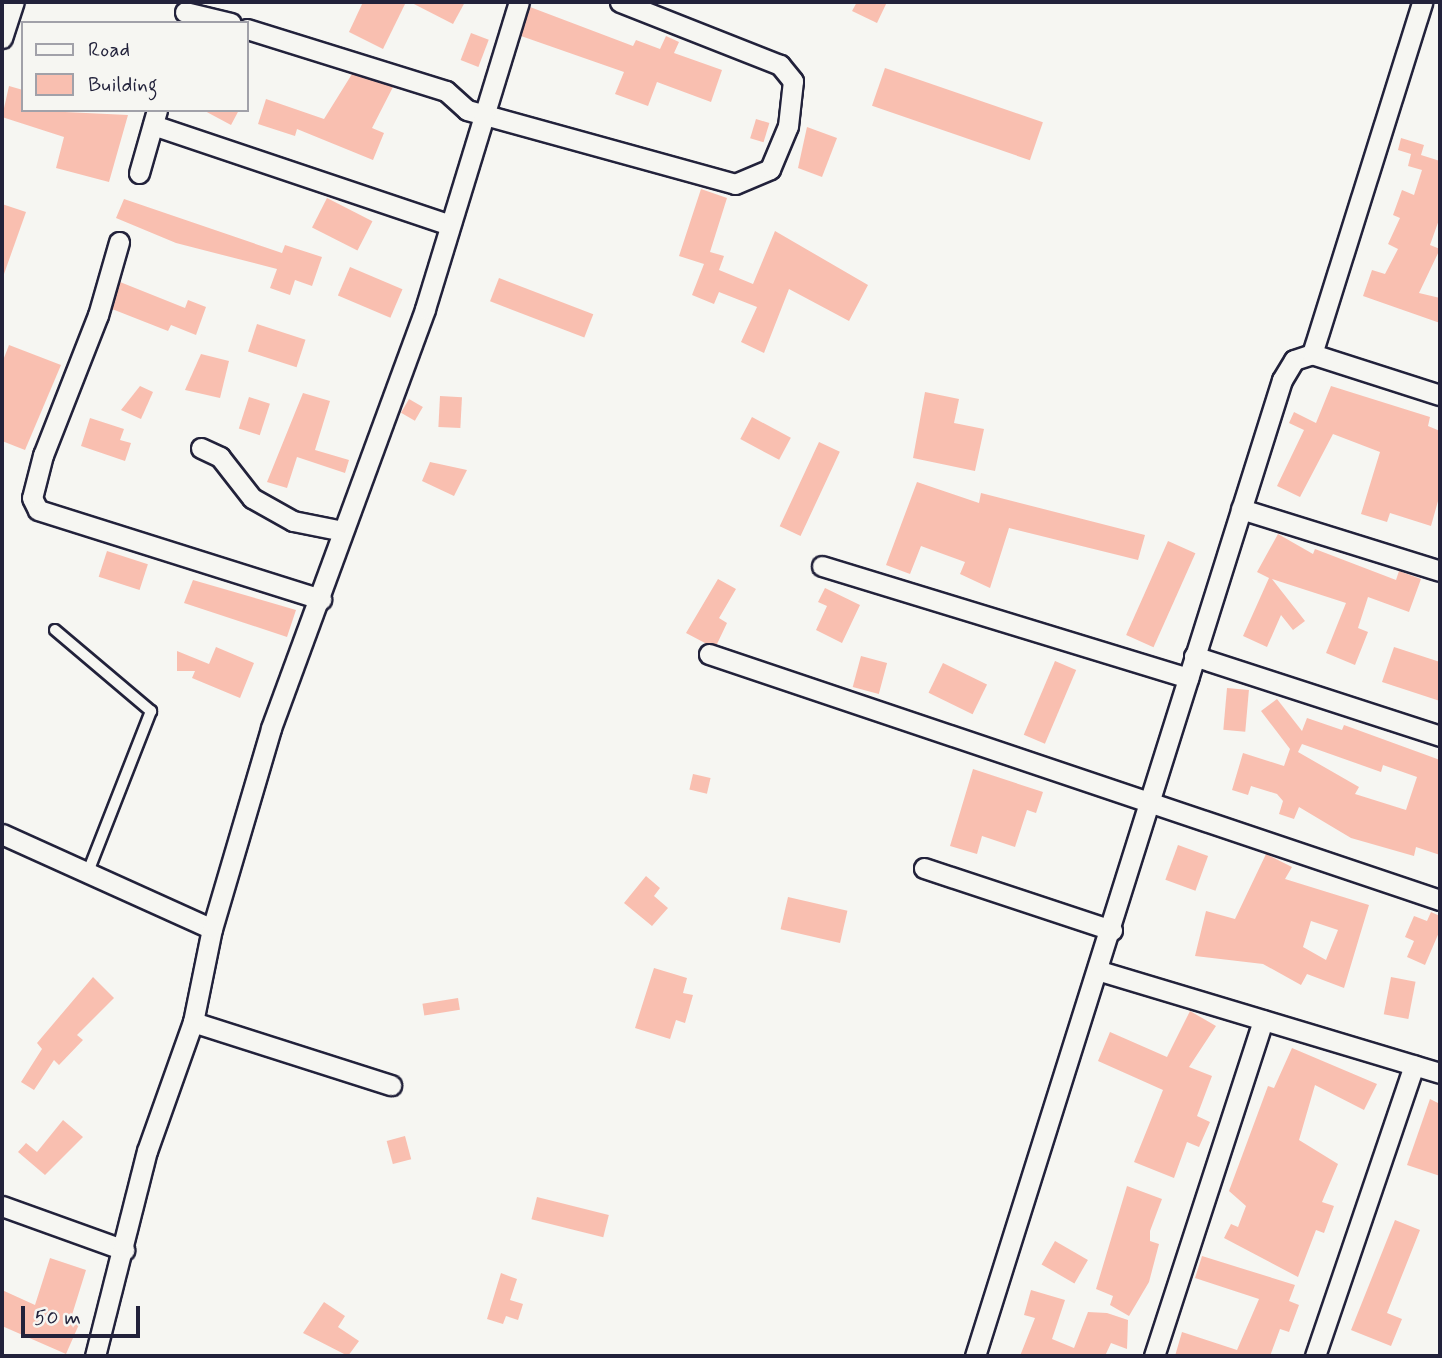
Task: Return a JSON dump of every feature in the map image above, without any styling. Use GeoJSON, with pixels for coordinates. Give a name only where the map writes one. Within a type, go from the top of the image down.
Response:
{"type":"FeatureCollection","features":[{"type":"Feature","properties":{"kind":"street"},"geometry":{"type":"LineString","coordinates":[[2,38],[14,2]]}},
{"type":"Feature","properties":{"kind":"street"},"geometry":{"type":"LineString","coordinates":[[95,1356],[147,1151],[192,1022],[212,929],[271,728],[321,599],[343,531],[425,309],[447,224],[488,111],[519,2]]}},
{"type":"Feature","properties":{"kind":"street"},"geometry":{"type":"LineString","coordinates":[[248,29],[446,91],[467,110],[488,111],[736,184],[770,169],[788,126],[793,81],[780,65],[620,2]]}},
{"type":"Feature","properties":{"kind":"street"},"geometry":{"type":"LineString","coordinates":[[1312,354],[1422,2]]}},
{"type":"Feature","properties":{"kind":"street"},"geometry":{"type":"LineString","coordinates":[[185,12],[223,21]]}},
{"type":"Feature","properties":{"kind":"street"},"geometry":{"type":"LineString","coordinates":[[139,173],[155,118],[447,224]]}},
{"type":"Feature","properties":{"kind":"street"},"geometry":{"type":"LineString","coordinates":[[119,242],[98,315],[43,455],[32,498],[38,510],[321,599]]}},
{"type":"Feature","properties":{"kind":"street"},"geometry":{"type":"LineString","coordinates":[[975,1356],[1100,971],[1194,656],[1282,380],[1294,360],[1312,354],[1440,395]]}},
{"type":"Feature","properties":{"kind":"street"},"geometry":{"type":"LineString","coordinates":[[201,448],[220,457],[252,498],[293,521],[343,531]]}},
{"type":"Feature","properties":{"kind":"street"},"geometry":{"type":"LineString","coordinates":[[1241,509],[1440,571]]}},
{"type":"Feature","properties":{"kind":"street"},"geometry":{"type":"LineString","coordinates":[[822,566],[1188,678]]}},
{"type":"Feature","properties":{"kind":"street"},"geometry":{"type":"LineString","coordinates":[[709,654],[879,706],[1150,806],[1440,900]]}},
{"type":"Feature","properties":{"kind":"street"},"geometry":{"type":"LineString","coordinates":[[1194,656],[1440,736]]}},
{"type":"Feature","properties":{"kind":"street"},"geometry":{"type":"LineString","coordinates":[[2,834],[212,929]]}},
{"type":"Feature","properties":{"kind":"street"},"geometry":{"type":"LineString","coordinates":[[924,868],[1112,930]]}},
{"type":"Feature","properties":{"kind":"street"},"geometry":{"type":"LineString","coordinates":[[1100,971],[1440,1073]]}},
{"type":"Feature","properties":{"kind":"street"},"geometry":{"type":"LineString","coordinates":[[1154,1356],[1263,1020]]}},
{"type":"Feature","properties":{"kind":"street"},"geometry":{"type":"LineString","coordinates":[[192,1022],[391,1085]]}},
{"type":"Feature","properties":{"kind":"street"},"geometry":{"type":"LineString","coordinates":[[1315,1356],[1414,1065]]}},
{"type":"Feature","properties":{"kind":"street"},"geometry":{"type":"LineString","coordinates":[[2,1206],[124,1250]]}},
{"type":"Feature","properties":{"kind":"lane"},"geometry":{"type":"LineString","coordinates":[[55,630],[151,711],[88,872]]}},
{"type":"Feature","properties":{"kind":"building"},"geometry":{"type":"Polygon","coordinates":[[[363,2],[406,2],[383,49],[349,32],[363,2]]]}},
{"type":"Feature","properties":{"kind":"building"},"geometry":{"type":"Polygon","coordinates":[[[410,2],[465,2],[453,24],[410,2]]]}},
{"type":"Feature","properties":{"kind":"building"},"geometry":{"type":"Polygon","coordinates":[[[857,2],[887,2],[877,23],[852,11],[857,2]]]}},
{"type":"Feature","properties":{"kind":"building"},"geometry":{"type":"Polygon","coordinates":[[[530,7],[633,46],[636,40],[660,49],[666,36],[679,42],[674,53],[722,70],[711,102],[657,82],[648,106],[615,94],[624,72],[521,36],[530,7]]]}},
{"type":"Feature","properties":{"kind":"building"},"geometry":{"type":"Polygon","coordinates":[[[471,33],[489,40],[478,67],[461,60],[471,33]]]}},
{"type":"Feature","properties":{"kind":"building"},"geometry":{"type":"Polygon","coordinates":[[[885,68],[1043,122],[1030,160],[872,106],[885,68]]]}},
{"type":"Feature","properties":{"kind":"building"},"geometry":{"type":"Polygon","coordinates":[[[352,74],[393,87],[372,128],[384,133],[373,160],[297,129],[295,136],[258,124],[266,99],[324,119],[352,74]]]}},
{"type":"Feature","properties":{"kind":"building"},"geometry":{"type":"Polygon","coordinates":[[[9,86],[21,89],[21,112],[128,115],[109,182],[56,168],[64,137],[2,117],[9,86]]]}},
{"type":"Feature","properties":{"kind":"building"},"geometry":{"type":"Polygon","coordinates":[[[207,112],[238,112],[231,125],[207,112]]]}},
{"type":"Feature","properties":{"kind":"building"},"geometry":{"type":"Polygon","coordinates":[[[756,119],[769,123],[764,142],[750,138],[756,119]]]}},
{"type":"Feature","properties":{"kind":"building"},"geometry":{"type":"Polygon","coordinates":[[[807,127],[837,138],[822,177],[798,168],[807,127]]]}},
{"type":"Feature","properties":{"kind":"building"},"geometry":{"type":"Polygon","coordinates":[[[1401,138],[1424,145],[1421,155],[1440,161],[1440,217],[1430,245],[1440,249],[1419,293],[1440,298],[1440,323],[1363,296],[1372,270],[1385,274],[1398,249],[1388,244],[1400,218],[1393,215],[1402,190],[1414,195],[1422,170],[1408,166],[1411,154],[1398,150],[1401,138]]]}},
{"type":"Feature","properties":{"kind":"building"},"geometry":{"type":"Polygon","coordinates":[[[701,189],[727,198],[710,252],[724,256],[719,270],[753,284],[775,231],[868,285],[849,321],[789,289],[764,353],[741,342],[757,307],[719,292],[714,304],[692,295],[704,264],[679,256],[701,189]]]}},
{"type":"Feature","properties":{"kind":"building"},"geometry":{"type":"Polygon","coordinates":[[[327,198],[372,221],[357,251],[312,227],[327,198]]]}},
{"type":"Feature","properties":{"kind":"building"},"geometry":{"type":"Polygon","coordinates":[[[124,199],[282,253],[285,245],[322,257],[312,286],[295,280],[290,295],[270,288],[277,269],[176,243],[116,218],[124,199]]]}},
{"type":"Feature","properties":{"kind":"building"},"geometry":{"type":"Polygon","coordinates":[[[2,204],[26,212],[4,274],[2,274],[2,204]]]}},
{"type":"Feature","properties":{"kind":"building"},"geometry":{"type":"Polygon","coordinates":[[[350,267],[402,289],[390,318],[338,296],[350,267]]]}},
{"type":"Feature","properties":{"kind":"building"},"geometry":{"type":"Polygon","coordinates":[[[499,278],[593,314],[584,338],[490,301],[499,278]]]}},
{"type":"Feature","properties":{"kind":"building"},"geometry":{"type":"Polygon","coordinates":[[[120,282],[185,308],[188,300],[206,307],[196,335],[171,325],[168,331],[112,309],[120,282]]]}},
{"type":"Feature","properties":{"kind":"building"},"geometry":{"type":"Polygon","coordinates":[[[257,324],[306,340],[297,367],[248,352],[257,324]]]}},
{"type":"Feature","properties":{"kind":"building"},"geometry":{"type":"Polygon","coordinates":[[[9,345],[61,365],[25,450],[2,441],[2,363],[9,345]]]}},
{"type":"Feature","properties":{"kind":"building"},"geometry":{"type":"Polygon","coordinates":[[[201,354],[229,361],[220,398],[185,390],[201,354]]]}},
{"type":"Feature","properties":{"kind":"building"},"geometry":{"type":"Polygon","coordinates":[[[140,386],[153,392],[141,419],[121,410],[140,386]]]}},
{"type":"Feature","properties":{"kind":"building"},"geometry":{"type":"Polygon","coordinates":[[[1331,386],[1430,417],[1428,426],[1440,431],[1440,494],[1431,526],[1390,513],[1387,522],[1361,514],[1380,452],[1333,434],[1300,497],[1277,486],[1304,430],[1289,423],[1294,412],[1316,423],[1331,386]]]}},
{"type":"Feature","properties":{"kind":"building"},"geometry":{"type":"Polygon","coordinates":[[[925,392],[959,399],[954,423],[984,429],[975,471],[913,458],[925,392]]]}},
{"type":"Feature","properties":{"kind":"building"},"geometry":{"type":"Polygon","coordinates":[[[303,393],[330,401],[315,450],[349,460],[345,473],[297,457],[287,488],[267,482],[303,393]]]}},
{"type":"Feature","properties":{"kind":"building"},"geometry":{"type":"Polygon","coordinates":[[[440,396],[462,397],[460,428],[438,427],[440,396]]]}},
{"type":"Feature","properties":{"kind":"building"},"geometry":{"type":"Polygon","coordinates":[[[249,397],[270,404],[260,435],[239,428],[249,397]]]}},
{"type":"Feature","properties":{"kind":"building"},"geometry":{"type":"Polygon","coordinates":[[[409,399],[423,407],[415,421],[401,413],[409,399]]]}},
{"type":"Feature","properties":{"kind":"building"},"geometry":{"type":"Polygon","coordinates":[[[752,417],[791,438],[779,460],[740,439],[752,417]]]}},
{"type":"Feature","properties":{"kind":"building"},"geometry":{"type":"Polygon","coordinates":[[[90,418],[124,429],[120,440],[131,443],[125,461],[81,446],[90,418]]]}},
{"type":"Feature","properties":{"kind":"building"},"geometry":{"type":"Polygon","coordinates":[[[819,442],[840,452],[801,536],[780,526],[819,442]]]}},
{"type":"Feature","properties":{"kind":"building"},"geometry":{"type":"Polygon","coordinates":[[[430,462],[467,470],[454,496],[422,481],[430,462]]]}},
{"type":"Feature","properties":{"kind":"building"},"geometry":{"type":"Polygon","coordinates":[[[917,482],[979,503],[981,493],[1145,535],[1138,560],[1009,528],[990,588],[960,574],[965,562],[921,546],[910,574],[886,565],[917,482]]]}},
{"type":"Feature","properties":{"kind":"building"},"geometry":{"type":"Polygon","coordinates":[[[1278,534],[1313,554],[1315,549],[1396,580],[1399,571],[1421,579],[1409,612],[1368,597],[1358,628],[1368,632],[1355,665],[1326,653],[1346,603],[1272,579],[1305,621],[1293,630],[1281,615],[1267,647],[1243,636],[1269,578],[1257,572],[1278,534]]]}},
{"type":"Feature","properties":{"kind":"building"},"geometry":{"type":"Polygon","coordinates":[[[1168,541],[1195,553],[1154,647],[1126,635],[1168,541]]]}},
{"type":"Feature","properties":{"kind":"building"},"geometry":{"type":"Polygon","coordinates":[[[107,551],[148,564],[140,590],[99,577],[107,551]]]}},
{"type":"Feature","properties":{"kind":"building"},"geometry":{"type":"Polygon","coordinates":[[[718,579],[736,589],[719,618],[727,623],[717,644],[705,643],[686,633],[718,579]]]}},
{"type":"Feature","properties":{"kind":"building"},"geometry":{"type":"Polygon","coordinates":[[[193,580],[296,610],[287,637],[184,603],[193,580]]]}},
{"type":"Feature","properties":{"kind":"building"},"geometry":{"type":"Polygon","coordinates":[[[825,588],[860,605],[842,643],[816,630],[827,606],[818,602],[825,588]]]}},
{"type":"Feature","properties":{"kind":"building"},"geometry":{"type":"Polygon","coordinates":[[[216,647],[254,663],[240,698],[192,678],[195,671],[177,671],[177,651],[209,664],[216,647]]]}},
{"type":"Feature","properties":{"kind":"building"},"geometry":{"type":"Polygon","coordinates":[[[1394,647],[1440,662],[1440,701],[1382,682],[1394,647]]]}},
{"type":"Feature","properties":{"kind":"building"},"geometry":{"type":"Polygon","coordinates":[[[861,656],[887,663],[879,694],[853,687],[861,656]]]}},
{"type":"Feature","properties":{"kind":"building"},"geometry":{"type":"Polygon","coordinates":[[[1055,661],[1076,670],[1045,744],[1024,735],[1055,661]]]}},
{"type":"Feature","properties":{"kind":"building"},"geometry":{"type":"Polygon","coordinates":[[[943,663],[987,684],[973,714],[929,693],[943,663]]]}},
{"type":"Feature","properties":{"kind":"building"},"geometry":{"type":"Polygon","coordinates":[[[1227,688],[1249,690],[1245,732],[1223,730],[1227,688]]]}},
{"type":"Feature","properties":{"kind":"building"},"geometry":{"type":"Polygon","coordinates":[[[1277,699],[1302,731],[1307,718],[1342,730],[1344,725],[1440,760],[1440,855],[1416,847],[1414,856],[1351,838],[1299,807],[1294,819],[1279,814],[1283,801],[1277,794],[1251,786],[1248,795],[1232,790],[1243,753],[1284,766],[1290,749],[1261,711],[1277,699]],[[1302,744],[1298,752],[1359,787],[1355,794],[1406,810],[1417,777],[1383,765],[1381,772],[1302,744]]]}},
{"type":"Feature","properties":{"kind":"building"},"geometry":{"type":"Polygon","coordinates":[[[973,769],[1043,792],[1036,813],[1027,810],[1015,847],[982,836],[977,854],[950,846],[973,769]]]}},
{"type":"Feature","properties":{"kind":"building"},"geometry":{"type":"Polygon","coordinates":[[[693,774],[711,778],[707,794],[689,790],[693,774]]]}},
{"type":"Feature","properties":{"kind":"building"},"geometry":{"type":"Polygon","coordinates":[[[1178,845],[1208,856],[1195,891],[1165,880],[1178,845]]]}},
{"type":"Feature","properties":{"kind":"building"},"geometry":{"type":"Polygon","coordinates":[[[1266,854],[1292,867],[1285,879],[1369,905],[1344,988],[1307,974],[1301,985],[1263,964],[1195,956],[1206,911],[1235,919],[1266,854]],[[1311,921],[1303,947],[1326,960],[1338,930],[1311,921]]]}},
{"type":"Feature","properties":{"kind":"building"},"geometry":{"type":"Polygon","coordinates":[[[646,876],[660,888],[654,896],[668,908],[652,926],[624,903],[646,876]]]}},
{"type":"Feature","properties":{"kind":"building"},"geometry":{"type":"Polygon","coordinates":[[[788,897],[847,911],[840,943],[781,929],[788,897]]]}},
{"type":"Feature","properties":{"kind":"building"},"geometry":{"type":"Polygon","coordinates":[[[1431,912],[1440,916],[1440,930],[1425,965],[1407,957],[1414,941],[1405,937],[1414,916],[1427,921],[1431,912]]]}},
{"type":"Feature","properties":{"kind":"building"},"geometry":{"type":"Polygon","coordinates":[[[654,968],[687,978],[683,993],[693,995],[685,1023],[676,1020],[670,1039],[635,1028],[654,968]]]}},
{"type":"Feature","properties":{"kind":"building"},"geometry":{"type":"Polygon","coordinates":[[[93,977],[114,998],[77,1035],[83,1040],[59,1065],[54,1060],[34,1090],[21,1082],[42,1049],[37,1043],[93,977]]]}},
{"type":"Feature","properties":{"kind":"building"},"geometry":{"type":"Polygon","coordinates":[[[1391,977],[1416,982],[1408,1019],[1384,1014],[1391,977]]]}},
{"type":"Feature","properties":{"kind":"building"},"geometry":{"type":"Polygon","coordinates":[[[458,998],[460,1010],[424,1015],[422,1004],[458,998]]]}},
{"type":"Feature","properties":{"kind":"building"},"geometry":{"type":"Polygon","coordinates":[[[1190,1011],[1216,1026],[1189,1067],[1212,1076],[1197,1116],[1210,1122],[1199,1147],[1187,1142],[1174,1178],[1134,1162],[1163,1090],[1098,1061],[1110,1032],[1167,1057],[1190,1011]]]}},
{"type":"Feature","properties":{"kind":"building"},"geometry":{"type":"Polygon","coordinates":[[[1292,1048],[1377,1084],[1364,1110],[1315,1085],[1299,1140],[1338,1164],[1322,1202],[1334,1206],[1324,1233],[1316,1230],[1298,1277],[1224,1238],[1231,1224],[1238,1227],[1246,1206],[1229,1191],[1268,1086],[1274,1088],[1292,1048]]]}},
{"type":"Feature","properties":{"kind":"building"},"geometry":{"type":"Polygon","coordinates":[[[1430,1099],[1440,1104],[1440,1176],[1407,1165],[1430,1099]]]}},
{"type":"Feature","properties":{"kind":"building"},"geometry":{"type":"Polygon","coordinates":[[[63,1120],[83,1137],[45,1175],[18,1152],[26,1143],[37,1152],[63,1120]]]}},
{"type":"Feature","properties":{"kind":"building"},"geometry":{"type":"Polygon","coordinates":[[[405,1136],[411,1159],[393,1164],[387,1141],[405,1136]]]}},
{"type":"Feature","properties":{"kind":"building"},"geometry":{"type":"Polygon","coordinates":[[[1127,1186],[1162,1199],[1150,1231],[1150,1241],[1159,1244],[1149,1282],[1129,1316],[1110,1305],[1113,1296],[1096,1289],[1127,1186]]]}},
{"type":"Feature","properties":{"kind":"building"},"geometry":{"type":"Polygon","coordinates":[[[537,1197],[609,1215],[603,1237],[531,1219],[537,1197]]]}},
{"type":"Feature","properties":{"kind":"building"},"geometry":{"type":"Polygon","coordinates":[[[1395,1220],[1420,1230],[1387,1313],[1402,1319],[1391,1346],[1351,1330],[1395,1220]]]}},
{"type":"Feature","properties":{"kind":"building"},"geometry":{"type":"Polygon","coordinates":[[[1055,1241],[1088,1260],[1074,1283],[1042,1264],[1055,1241]]]}},
{"type":"Feature","properties":{"kind":"building"},"geometry":{"type":"Polygon","coordinates":[[[1202,1256],[1295,1285],[1289,1301],[1299,1305],[1289,1332],[1280,1329],[1270,1356],[1175,1356],[1182,1332],[1237,1350],[1259,1299],[1195,1278],[1202,1256]]]}},
{"type":"Feature","properties":{"kind":"building"},"geometry":{"type":"Polygon","coordinates":[[[50,1258],[86,1270],[71,1318],[80,1322],[66,1354],[2,1326],[2,1290],[35,1305],[50,1258]]]}},
{"type":"Feature","properties":{"kind":"building"},"geometry":{"type":"Polygon","coordinates":[[[501,1273],[517,1279],[510,1300],[523,1304],[518,1320],[506,1316],[503,1324],[487,1319],[501,1273]]]}},
{"type":"Feature","properties":{"kind":"building"},"geometry":{"type":"Polygon","coordinates":[[[1031,1290],[1065,1300],[1052,1339],[1074,1348],[1088,1312],[1107,1313],[1128,1320],[1127,1349],[1111,1343],[1105,1356],[1020,1356],[1035,1318],[1024,1315],[1031,1290]]]}},
{"type":"Feature","properties":{"kind":"building"},"geometry":{"type":"Polygon","coordinates":[[[324,1302],[345,1316],[338,1327],[359,1341],[348,1356],[303,1333],[324,1302]]]}}]}
